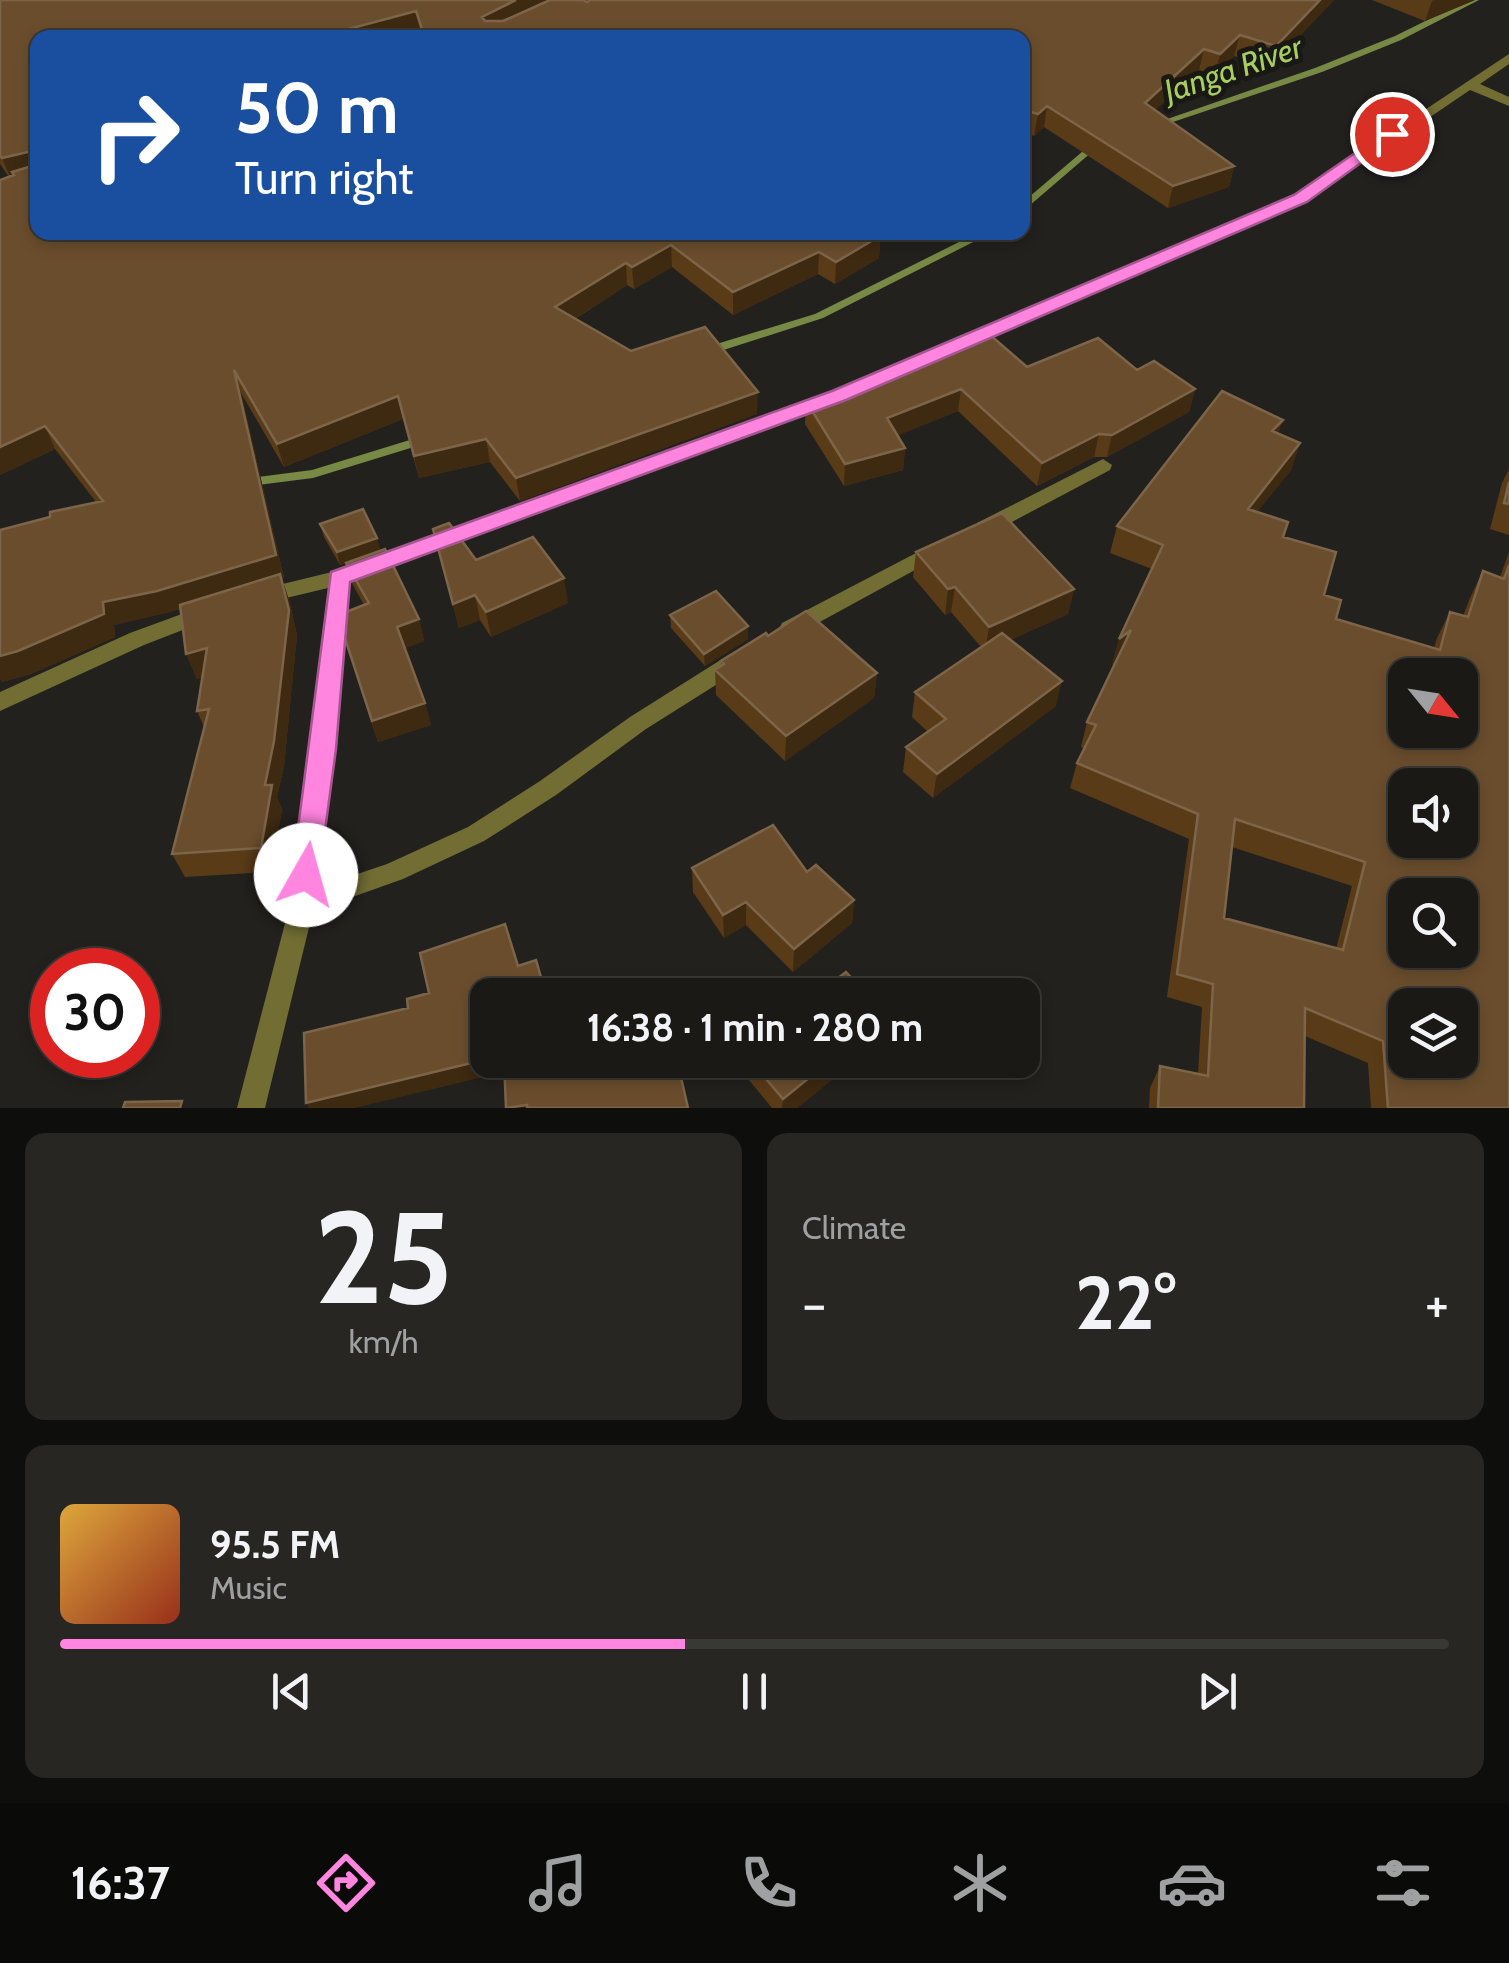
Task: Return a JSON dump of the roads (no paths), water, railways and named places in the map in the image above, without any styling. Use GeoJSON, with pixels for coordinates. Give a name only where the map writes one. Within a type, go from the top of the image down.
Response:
{"type":"FeatureCollection","features":[{"type":"Feature","properties":{"kind":"street"},"geometry":{"type":"LineString","coordinates":[[0,702],[136,639],[232,604],[339,578],[839,396],[1250,221],[1300,198],[1509,58]]}},
{"type":"Feature","properties":{"kind":"street"},"geometry":{"type":"LineString","coordinates":[[1470,85],[1509,102]]}},
{"type":"Feature","properties":{"kind":"street"},"geometry":{"type":"LineString","coordinates":[[302,904],[394,872],[476,834],[638,723],[764,644],[916,559],[1103,465]]}},
{"type":"Feature","properties":{"kind":"street"},"geometry":{"type":"LineString","coordinates":[[251,1108],[302,904],[323,749],[339,578]]}},
{"type":"Feature","properties":{"kind":"waterway","name":"Janga River"},"geometry":{"type":"LineString","coordinates":[[1155,125],[1318,70],[1398,38],[1475,0]]}},
{"type":"Feature","properties":{"kind":"waterway","name":"Janga River"},"geometry":{"type":"LineString","coordinates":[[1030,202],[1096,143]]}},
{"type":"Feature","properties":{"kind":"waterway","name":"Janga River"},"geometry":{"type":"LineString","coordinates":[[704,352],[819,316],[972,240]]}},
{"type":"Feature","properties":{"kind":"waterway","name":"Janga River"},"geometry":{"type":"LineString","coordinates":[[243,483],[313,474],[426,439]]}}]}
